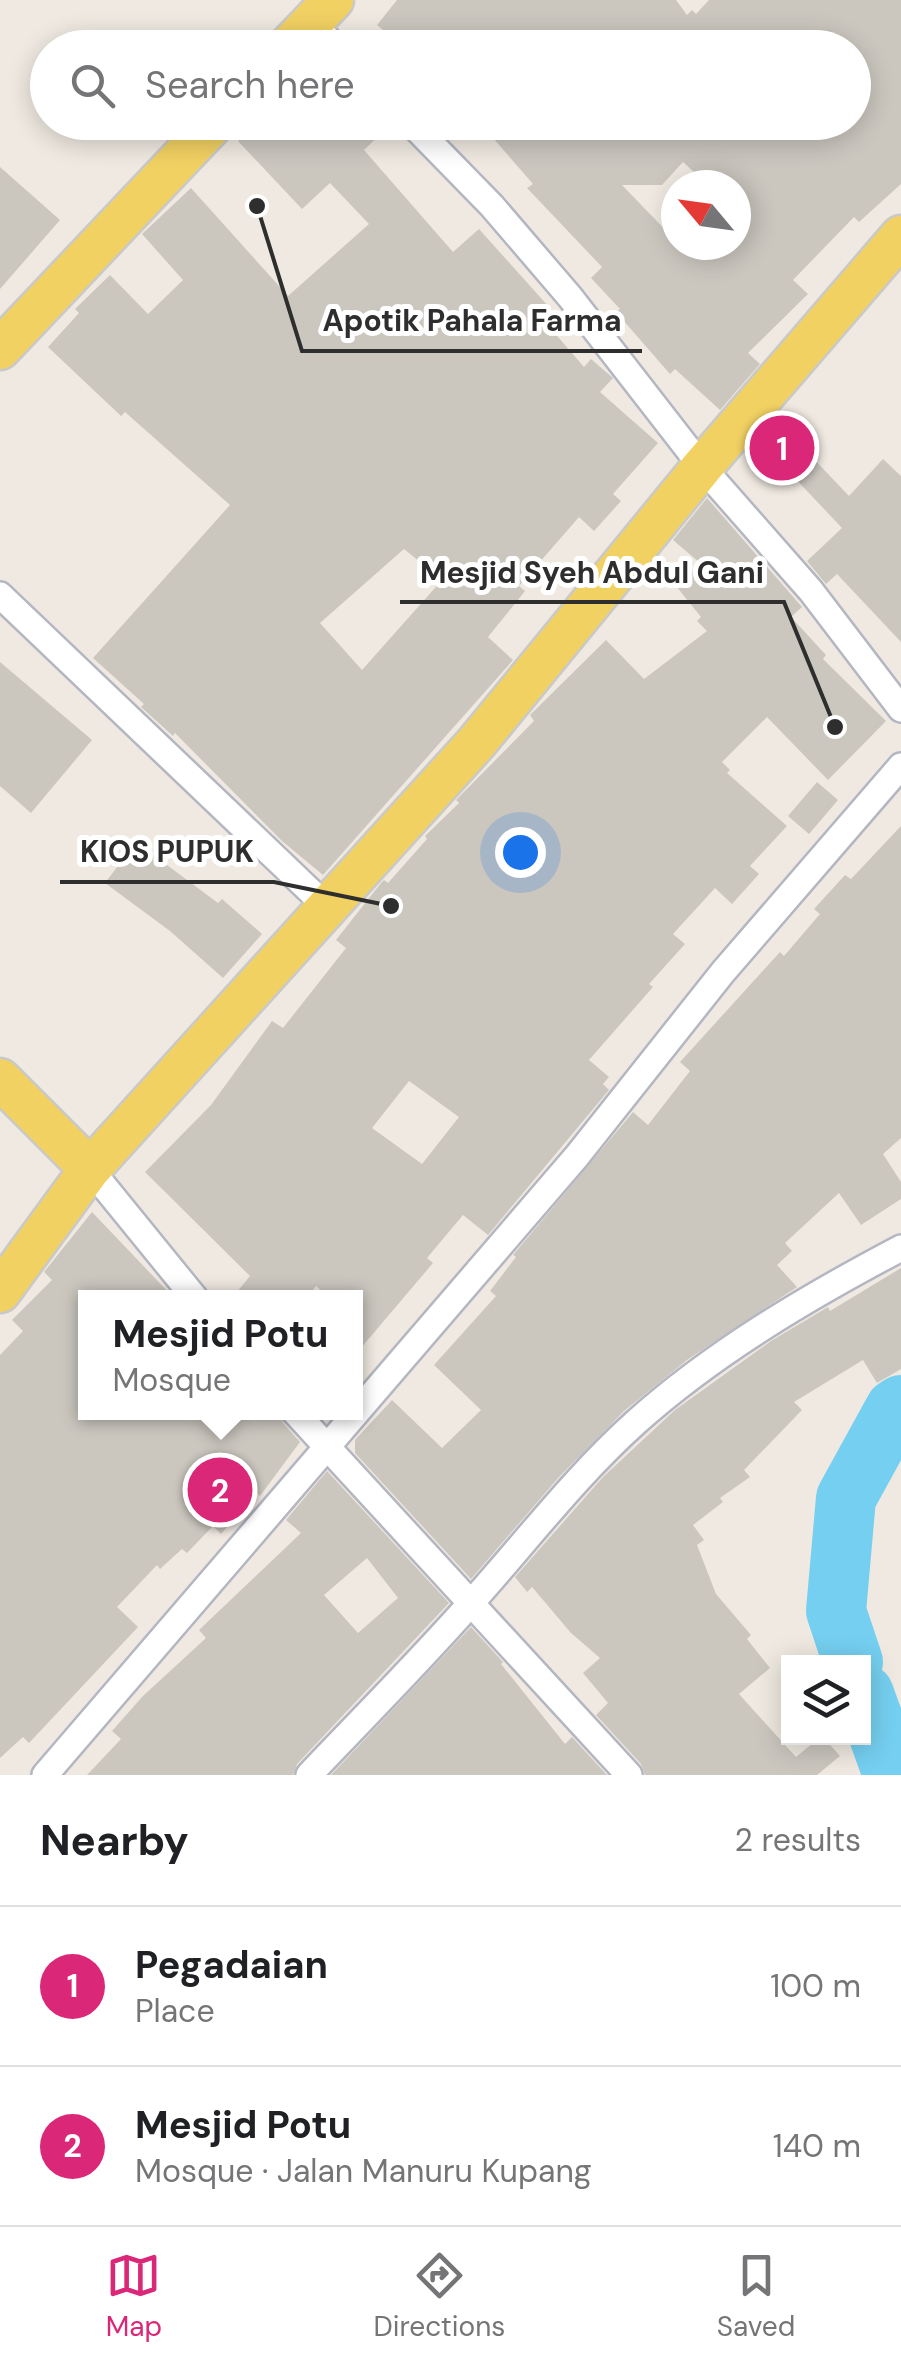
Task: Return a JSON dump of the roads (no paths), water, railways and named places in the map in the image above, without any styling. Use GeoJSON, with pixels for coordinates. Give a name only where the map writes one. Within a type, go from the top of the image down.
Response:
{"type":"FeatureCollection","features":[{"type":"Feature","properties":{"kind":"main road"},"geometry":{"type":"LineString","coordinates":[[0,348],[198,140]]}},
{"type":"Feature","properties":{"kind":"main road"},"geometry":{"type":"LineString","coordinates":[[0,1292],[90,1169],[477,742],[702,467],[901,236]]}},
{"type":"Feature","properties":{"kind":"main road"},"geometry":{"type":"LineString","coordinates":[[0,1079],[90,1169]]}},
{"type":"Feature","properties":{"kind":"street"},"geometry":{"type":"LineString","coordinates":[[428,140],[492,206],[570,297],[702,467],[811,591],[901,709]]}},
{"type":"Feature","properties":{"kind":"street"},"geometry":{"type":"LineString","coordinates":[[0,595],[328,908]]}},
{"type":"Feature","properties":{"kind":"street"},"geometry":{"type":"LineString","coordinates":[[363,1404],[577,1156],[723,972],[901,766]]}},
{"type":"Feature","properties":{"kind":"street"},"geometry":{"type":"LineString","coordinates":[[90,1169],[188,1290]]}},
{"type":"Feature","properties":{"kind":"street"},"geometry":{"type":"LineString","coordinates":[[309,1775],[633,1424],[680,1385],[846,1278],[901,1248]]}},
{"type":"Feature","properties":{"kind":"street"},"geometry":{"type":"LineString","coordinates":[[303,1420],[629,1775]]}},
{"type":"Feature","properties":{"kind":"street"},"geometry":{"type":"LineString","coordinates":[[45,1775],[349,1420]]}},
{"type":"Feature","properties":{"kind":"waterway"},"geometry":{"type":"LineString","coordinates":[[851,1655],[836,1611],[846,1498],[895,1409],[901,1405]]}},
{"type":"Feature","properties":{"kind":"waterway"},"geometry":{"type":"LineString","coordinates":[[871,1714],[893,1775]]}},
{"type":"Feature","properties":{"kind":"place","name":"Apotik Pahala Farma"},"geometry":{"type":"Point","coordinates":[257,206]}},
{"type":"Feature","properties":{"kind":"place","name":"Pegadaian"},"geometry":{"type":"Point","coordinates":[782,448]}},
{"type":"Feature","properties":{"kind":"place","name":"Mesjid Syeh Abdul Gani"},"geometry":{"type":"Point","coordinates":[835,727]}},
{"type":"Feature","properties":{"kind":"place","name":"KIOS PUPUK"},"geometry":{"type":"Point","coordinates":[391,906]}},
{"type":"Feature","properties":{"kind":"place","name":"Mesjid Potu"},"geometry":{"type":"Point","coordinates":[220,1490]}}]}
